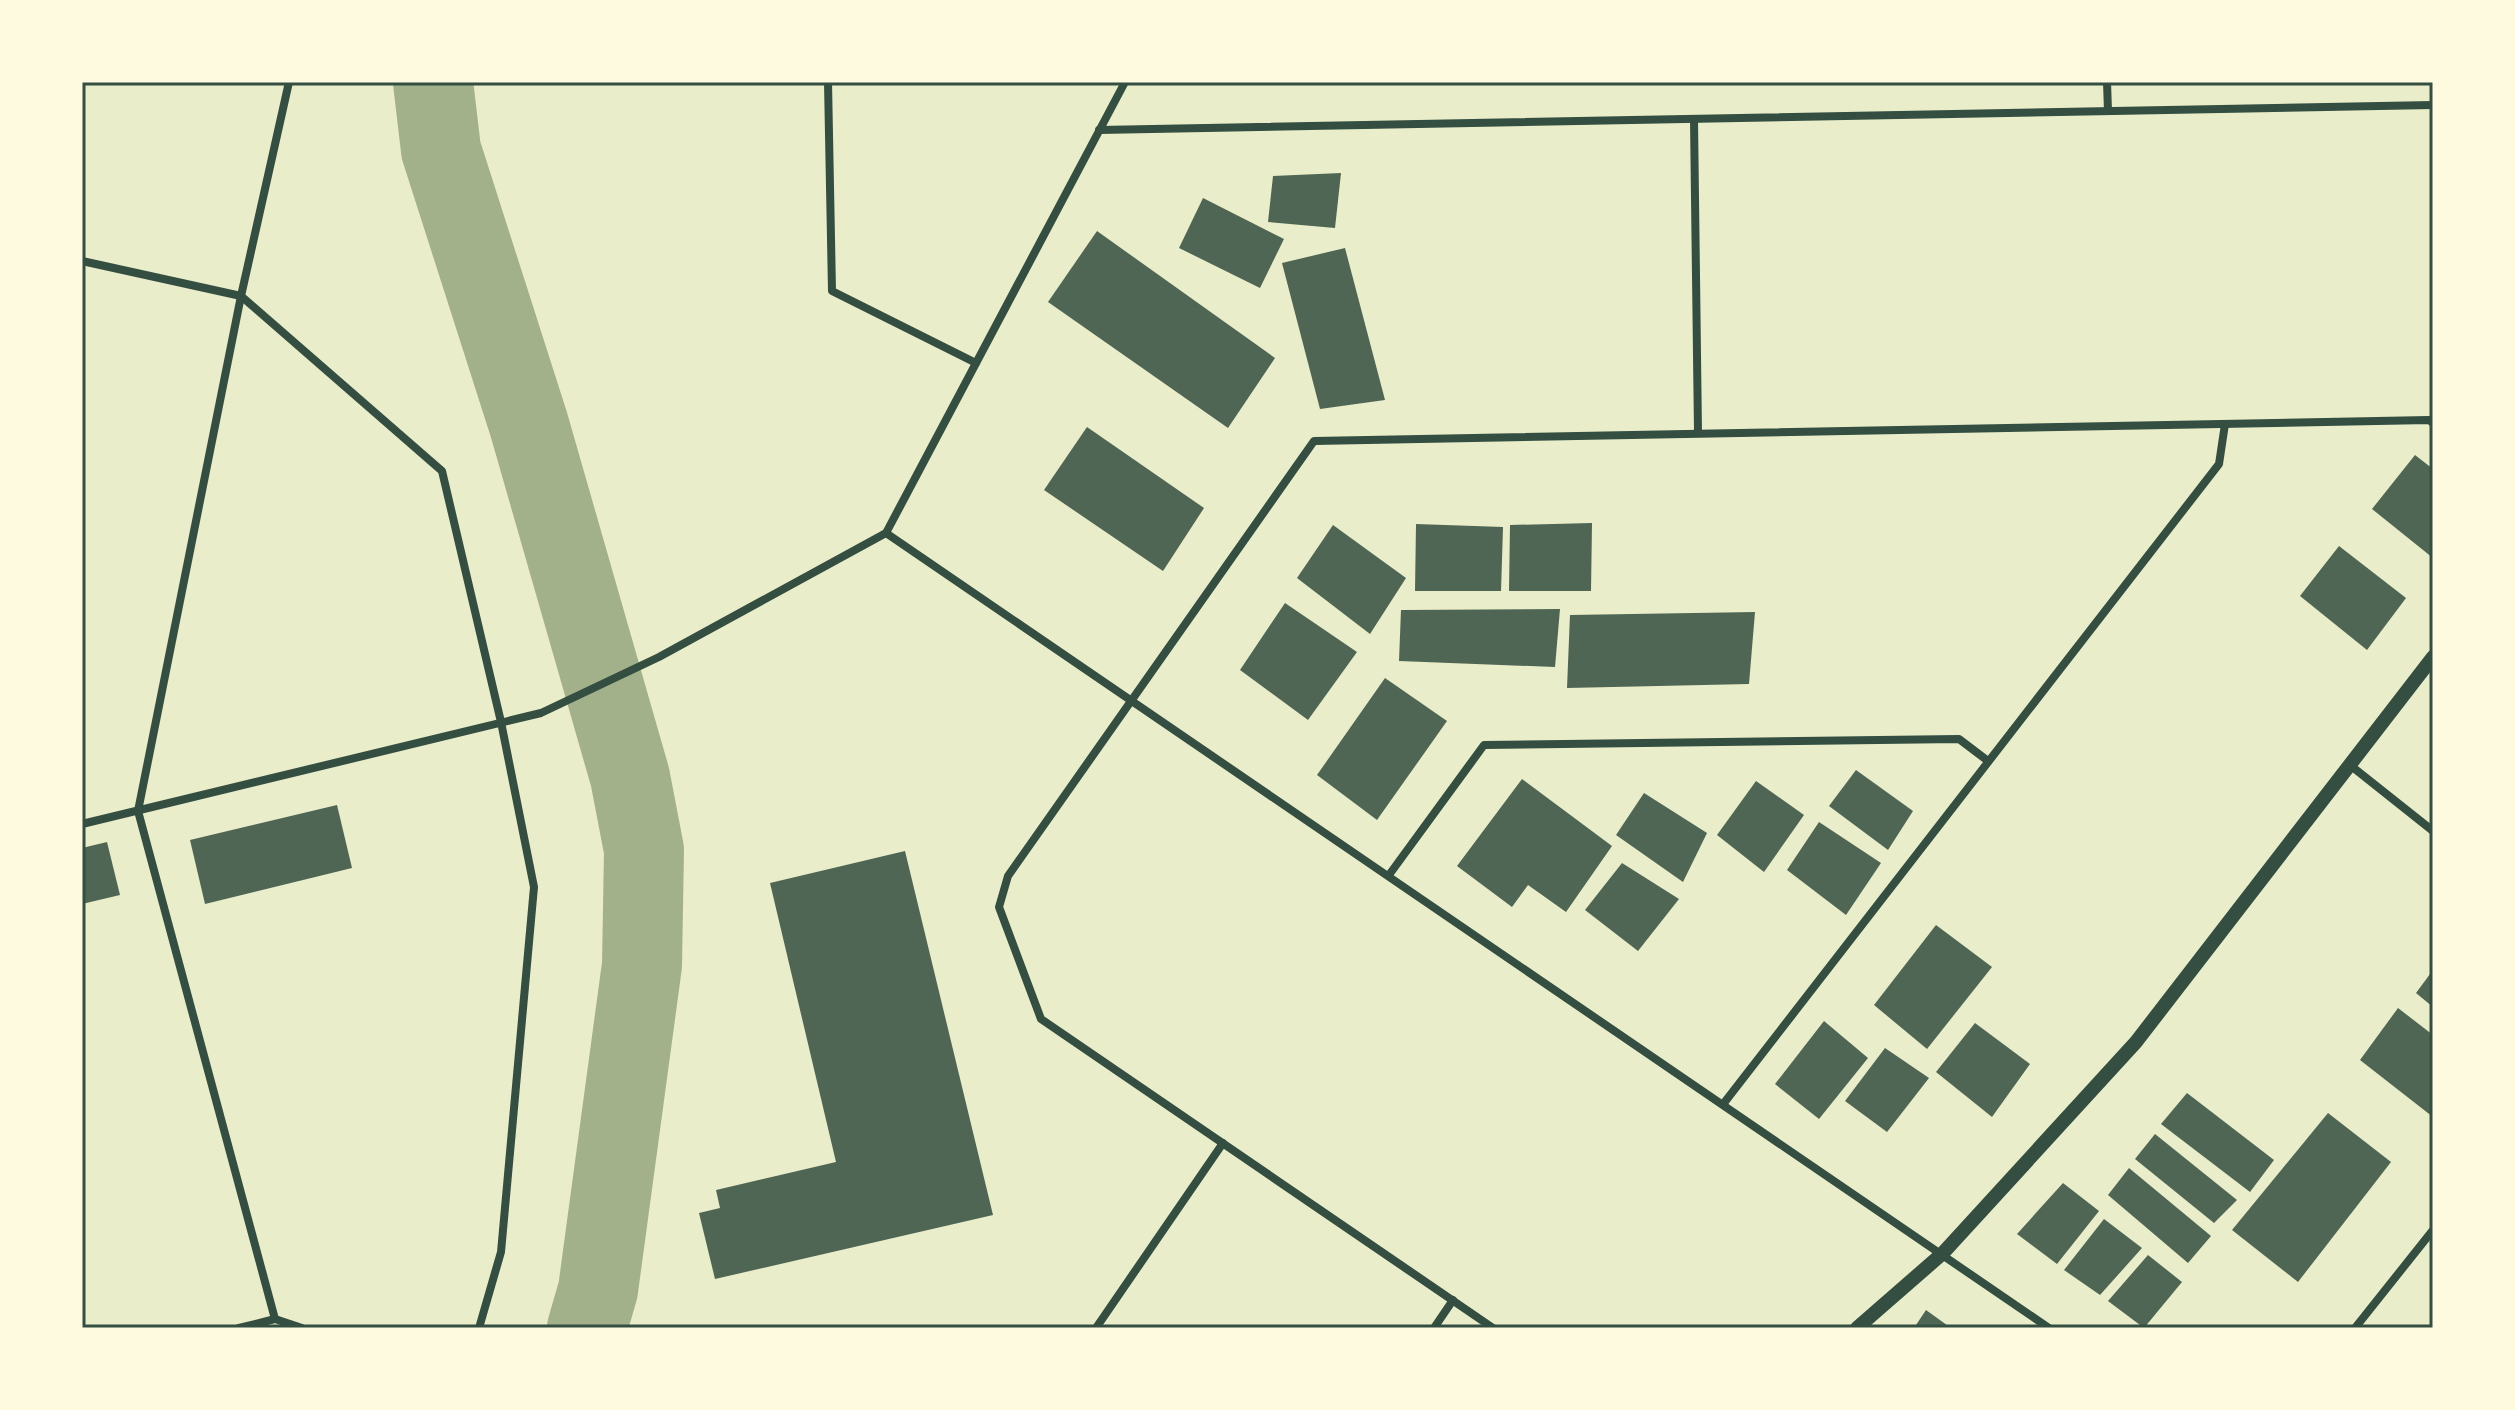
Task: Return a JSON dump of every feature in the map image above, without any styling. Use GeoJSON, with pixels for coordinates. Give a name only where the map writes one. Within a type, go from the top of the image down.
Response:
{"type":"FeatureCollection","features":[{"type":"Feature","properties":{"kind":"street"},"geometry":{"type":"LineString","coordinates":[[275,1319],[138,811],[241,296],[289,82]]}},
{"type":"Feature","properties":{"kind":"street"},"geometry":{"type":"LineString","coordinates":[[828,82],[832,291],[976,363]]}},
{"type":"Feature","properties":{"kind":"street"},"geometry":{"type":"LineString","coordinates":[[82,824],[541,713],[643,666],[886,533],[1125,82]]}},
{"type":"Feature","properties":{"kind":"street"},"geometry":{"type":"LineString","coordinates":[[2107,82],[2108,111]]}},
{"type":"Feature","properties":{"kind":"street"},"geometry":{"type":"LineString","coordinates":[[1099,130],[2433,105]]}},
{"type":"Feature","properties":{"kind":"street"},"geometry":{"type":"LineString","coordinates":[[1694,119],[1698,433]]}},
{"type":"Feature","properties":{"kind":"street"},"geometry":{"type":"LineString","coordinates":[[82,261],[241,296],[442,471],[501,722],[534,887],[501,1252],[479,1328]]}},
{"type":"Feature","properties":{"kind":"street"},"geometry":{"type":"LineString","coordinates":[[1493,1328],[1041,1019],[999,907],[1008,876],[1314,441],[2429,420],[2433,423]]}},
{"type":"Feature","properties":{"kind":"street"},"geometry":{"type":"LineString","coordinates":[[1724,1103],[2219,464],[2225,424]]}},
{"type":"Feature","properties":{"kind":"street"},"geometry":{"type":"LineString","coordinates":[[886,533],[2049,1328]]}},
{"type":"Feature","properties":{"kind":"street"},"geometry":{"type":"LineString","coordinates":[[1857,1328],[1943,1253],[2136,1042],[2433,657]]}},
{"type":"Feature","properties":{"kind":"street"},"geometry":{"type":"LineString","coordinates":[[1389,875],[1484,745],[1959,739],[1988,761]]}},
{"type":"Feature","properties":{"kind":"street"},"geometry":{"type":"LineString","coordinates":[[2350,765],[2433,831]]}},
{"type":"Feature","properties":{"kind":"street"},"geometry":{"type":"LineString","coordinates":[[1096,1328],[1223,1143]]}},
{"type":"Feature","properties":{"kind":"street"},"geometry":{"type":"LineString","coordinates":[[2355,1328],[2433,1230]]}},
{"type":"Feature","properties":{"kind":"street"},"geometry":{"type":"LineString","coordinates":[[1434,1328],[1453,1300]]}},
{"type":"Feature","properties":{"kind":"street"},"geometry":{"type":"LineString","coordinates":[[239,1328],[275,1319],[302,1328]]}},
{"type":"Feature","properties":{"kind":"building"},"geometry":{"type":"Polygon","coordinates":[[[1341,173],[1335,228],[1268,222],[1273,176],[1341,173]]]}},
{"type":"Feature","properties":{"kind":"building"},"geometry":{"type":"Polygon","coordinates":[[[1203,198],[1284,239],[1260,288],[1179,248],[1203,198]]]}},
{"type":"Feature","properties":{"kind":"building"},"geometry":{"type":"Polygon","coordinates":[[[1097,231],[1275,358],[1228,428],[1048,302],[1097,231]]]}},
{"type":"Feature","properties":{"kind":"building"},"geometry":{"type":"Polygon","coordinates":[[[1345,248],[1385,400],[1320,409],[1282,263],[1345,248]]]}},
{"type":"Feature","properties":{"kind":"building"},"geometry":{"type":"Polygon","coordinates":[[[1087,427],[1204,508],[1163,571],[1044,490],[1087,427]]]}},
{"type":"Feature","properties":{"kind":"building"},"geometry":{"type":"Polygon","coordinates":[[[2415,455],[2433,469],[2433,558],[2372,509],[2415,455]]]}},
{"type":"Feature","properties":{"kind":"building"},"geometry":{"type":"Polygon","coordinates":[[[1592,523],[1591,591],[1509,591],[1510,525],[1592,523]]]}},
{"type":"Feature","properties":{"kind":"building"},"geometry":{"type":"Polygon","coordinates":[[[1416,524],[1503,527],[1501,591],[1415,591],[1416,524]]]}},
{"type":"Feature","properties":{"kind":"building"},"geometry":{"type":"Polygon","coordinates":[[[1333,525],[1406,578],[1370,634],[1297,578],[1333,525]]]}},
{"type":"Feature","properties":{"kind":"building"},"geometry":{"type":"Polygon","coordinates":[[[2339,546],[2406,598],[2367,650],[2300,596],[2339,546]]]}},
{"type":"Feature","properties":{"kind":"building"},"geometry":{"type":"Polygon","coordinates":[[[1285,603],[1357,652],[1308,720],[1240,670],[1285,603]]]}},
{"type":"Feature","properties":{"kind":"building"},"geometry":{"type":"Polygon","coordinates":[[[1560,609],[1555,667],[1399,661],[1401,610],[1560,609]]]}},
{"type":"Feature","properties":{"kind":"building"},"geometry":{"type":"Polygon","coordinates":[[[1755,612],[1749,684],[1567,688],[1570,615],[1755,612]]]}},
{"type":"Feature","properties":{"kind":"building"},"geometry":{"type":"Polygon","coordinates":[[[1385,678],[1447,721],[1377,820],[1317,775],[1385,678]]]}},
{"type":"Feature","properties":{"kind":"building"},"geometry":{"type":"Polygon","coordinates":[[[1856,770],[1913,811],[1888,850],[1829,806],[1856,770]]]}},
{"type":"Feature","properties":{"kind":"building"},"geometry":{"type":"Polygon","coordinates":[[[1522,779],[1612,846],[1566,912],[1528,885],[1512,907],[1457,866],[1522,779]]]}},
{"type":"Feature","properties":{"kind":"building"},"geometry":{"type":"Polygon","coordinates":[[[1756,781],[1804,815],[1764,872],[1717,835],[1756,781]]]}},
{"type":"Feature","properties":{"kind":"building"},"geometry":{"type":"Polygon","coordinates":[[[1644,793],[1707,833],[1683,882],[1616,835],[1644,793]]]}},
{"type":"Feature","properties":{"kind":"building"},"geometry":{"type":"Polygon","coordinates":[[[337,805],[352,868],[205,904],[190,840],[337,805]]]}},
{"type":"Feature","properties":{"kind":"building"},"geometry":{"type":"Polygon","coordinates":[[[1819,822],[1881,863],[1846,915],[1787,870],[1819,822]]]}},
{"type":"Feature","properties":{"kind":"building"},"geometry":{"type":"Polygon","coordinates":[[[107,842],[120,895],[82,904],[82,848],[107,842]]]}},
{"type":"Feature","properties":{"kind":"building"},"geometry":{"type":"Polygon","coordinates":[[[905,851],[993,1215],[715,1279],[699,1213],[720,1208],[716,1190],[836,1162],[770,883],[905,851]]]}},
{"type":"Feature","properties":{"kind":"building"},"geometry":{"type":"Polygon","coordinates":[[[1622,863],[1679,899],[1638,951],[1585,910],[1622,863]]]}},
{"type":"Feature","properties":{"kind":"building"},"geometry":{"type":"Polygon","coordinates":[[[1936,925],[1992,967],[1927,1049],[1874,1005],[1936,925]]]}},
{"type":"Feature","properties":{"kind":"building"},"geometry":{"type":"Polygon","coordinates":[[[2433,970],[2433,1007],[2416,993],[2433,970]]]}},
{"type":"Feature","properties":{"kind":"building"},"geometry":{"type":"Polygon","coordinates":[[[2398,1008],[2433,1035],[2433,1117],[2360,1060],[2398,1008]]]}},
{"type":"Feature","properties":{"kind":"building"},"geometry":{"type":"Polygon","coordinates":[[[1824,1021],[1868,1058],[1819,1119],[1775,1084],[1824,1021]]]}},
{"type":"Feature","properties":{"kind":"building"},"geometry":{"type":"Polygon","coordinates":[[[1975,1023],[2030,1064],[1992,1117],[1936,1072],[1975,1023]]]}},
{"type":"Feature","properties":{"kind":"building"},"geometry":{"type":"Polygon","coordinates":[[[1885,1048],[1929,1078],[1887,1132],[1845,1101],[1885,1048]]]}},
{"type":"Feature","properties":{"kind":"building"},"geometry":{"type":"Polygon","coordinates":[[[2187,1093],[2274,1160],[2250,1192],[2161,1124],[2187,1093]]]}},
{"type":"Feature","properties":{"kind":"building"},"geometry":{"type":"Polygon","coordinates":[[[2328,1113],[2391,1162],[2298,1282],[2232,1230],[2328,1113]]]}},
{"type":"Feature","properties":{"kind":"building"},"geometry":{"type":"Polygon","coordinates":[[[2155,1134],[2237,1200],[2214,1223],[2135,1159],[2155,1134]]]}},
{"type":"Feature","properties":{"kind":"building"},"geometry":{"type":"Polygon","coordinates":[[[2129,1168],[2211,1236],[2188,1263],[2108,1195],[2129,1168]]]}},
{"type":"Feature","properties":{"kind":"building"},"geometry":{"type":"Polygon","coordinates":[[[2063,1183],[2099,1211],[2057,1264],[2017,1234],[2063,1183]]]}},
{"type":"Feature","properties":{"kind":"building"},"geometry":{"type":"Polygon","coordinates":[[[2104,1219],[2142,1248],[2100,1295],[2064,1270],[2104,1219]]]}},
{"type":"Feature","properties":{"kind":"building"},"geometry":{"type":"Polygon","coordinates":[[[2148,1255],[2182,1282],[2144,1328],[2108,1301],[2148,1255]]]}},
{"type":"Feature","properties":{"kind":"building"},"geometry":{"type":"Polygon","coordinates":[[[1926,1310],[1951,1328],[1914,1328],[1926,1310]]]}},
{"type":"Feature","properties":{"kind":"waterway"},"geometry":{"type":"LineString","coordinates":[[433,82],[441,150],[529,425],[630,777],[644,850],[642,965],[598,1290],[587,1328]]}}]}
